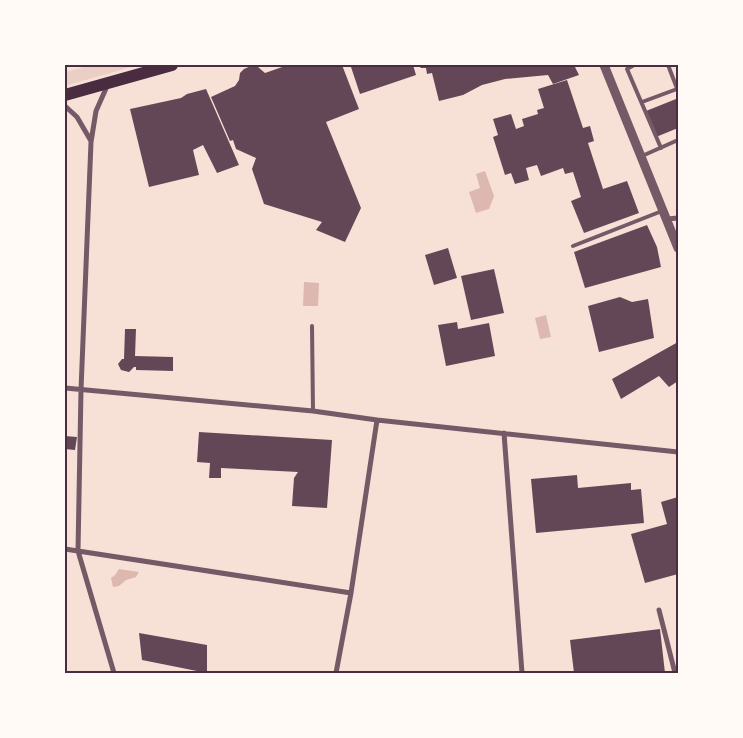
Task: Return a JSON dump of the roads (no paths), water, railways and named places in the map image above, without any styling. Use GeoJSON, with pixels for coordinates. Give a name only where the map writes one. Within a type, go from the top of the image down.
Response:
{"type":"FeatureCollection","features":[{"type":"Feature","properties":{"kind":"main road"},"geometry":{"type":"LineString","coordinates":[[65,95],[172,65]]}},
{"type":"Feature","properties":{"kind":"street"},"geometry":{"type":"LineString","coordinates":[[604,65],[678,248]]}},
{"type":"Feature","properties":{"kind":"street"},"geometry":{"type":"LineString","coordinates":[[109,82],[96,111],[91,142],[78,551],[114,673]]}},
{"type":"Feature","properties":{"kind":"street"},"geometry":{"type":"LineString","coordinates":[[65,106],[77,117],[91,142]]}},
{"type":"Feature","properties":{"kind":"street"},"geometry":{"type":"LineString","coordinates":[[665,214],[678,218]]}},
{"type":"Feature","properties":{"kind":"street"},"geometry":{"type":"LineString","coordinates":[[65,388],[314,411],[377,420],[678,452]]}},
{"type":"Feature","properties":{"kind":"street"},"geometry":{"type":"LineString","coordinates":[[336,673],[351,593],[377,420]]}},
{"type":"Feature","properties":{"kind":"street"},"geometry":{"type":"LineString","coordinates":[[504,433],[522,673]]}},
{"type":"Feature","properties":{"kind":"street"},"geometry":{"type":"LineString","coordinates":[[65,549],[351,593]]}},
{"type":"Feature","properties":{"kind":"street"},"geometry":{"type":"LineString","coordinates":[[658,610],[675,673]]}},
{"type":"Feature","properties":{"kind":"lane"},"geometry":{"type":"LineString","coordinates":[[634,65],[628,69],[661,148]]}},
{"type":"Feature","properties":{"kind":"lane"},"geometry":{"type":"LineString","coordinates":[[642,102],[678,90],[668,65]]}},
{"type":"Feature","properties":{"kind":"lane"},"geometry":{"type":"LineString","coordinates":[[642,156],[678,140]]}},
{"type":"Feature","properties":{"kind":"lane"},"geometry":{"type":"LineString","coordinates":[[573,246],[665,214]]}},
{"type":"Feature","properties":{"kind":"lane"},"geometry":{"type":"LineString","coordinates":[[312,326],[314,411]]}}]}
